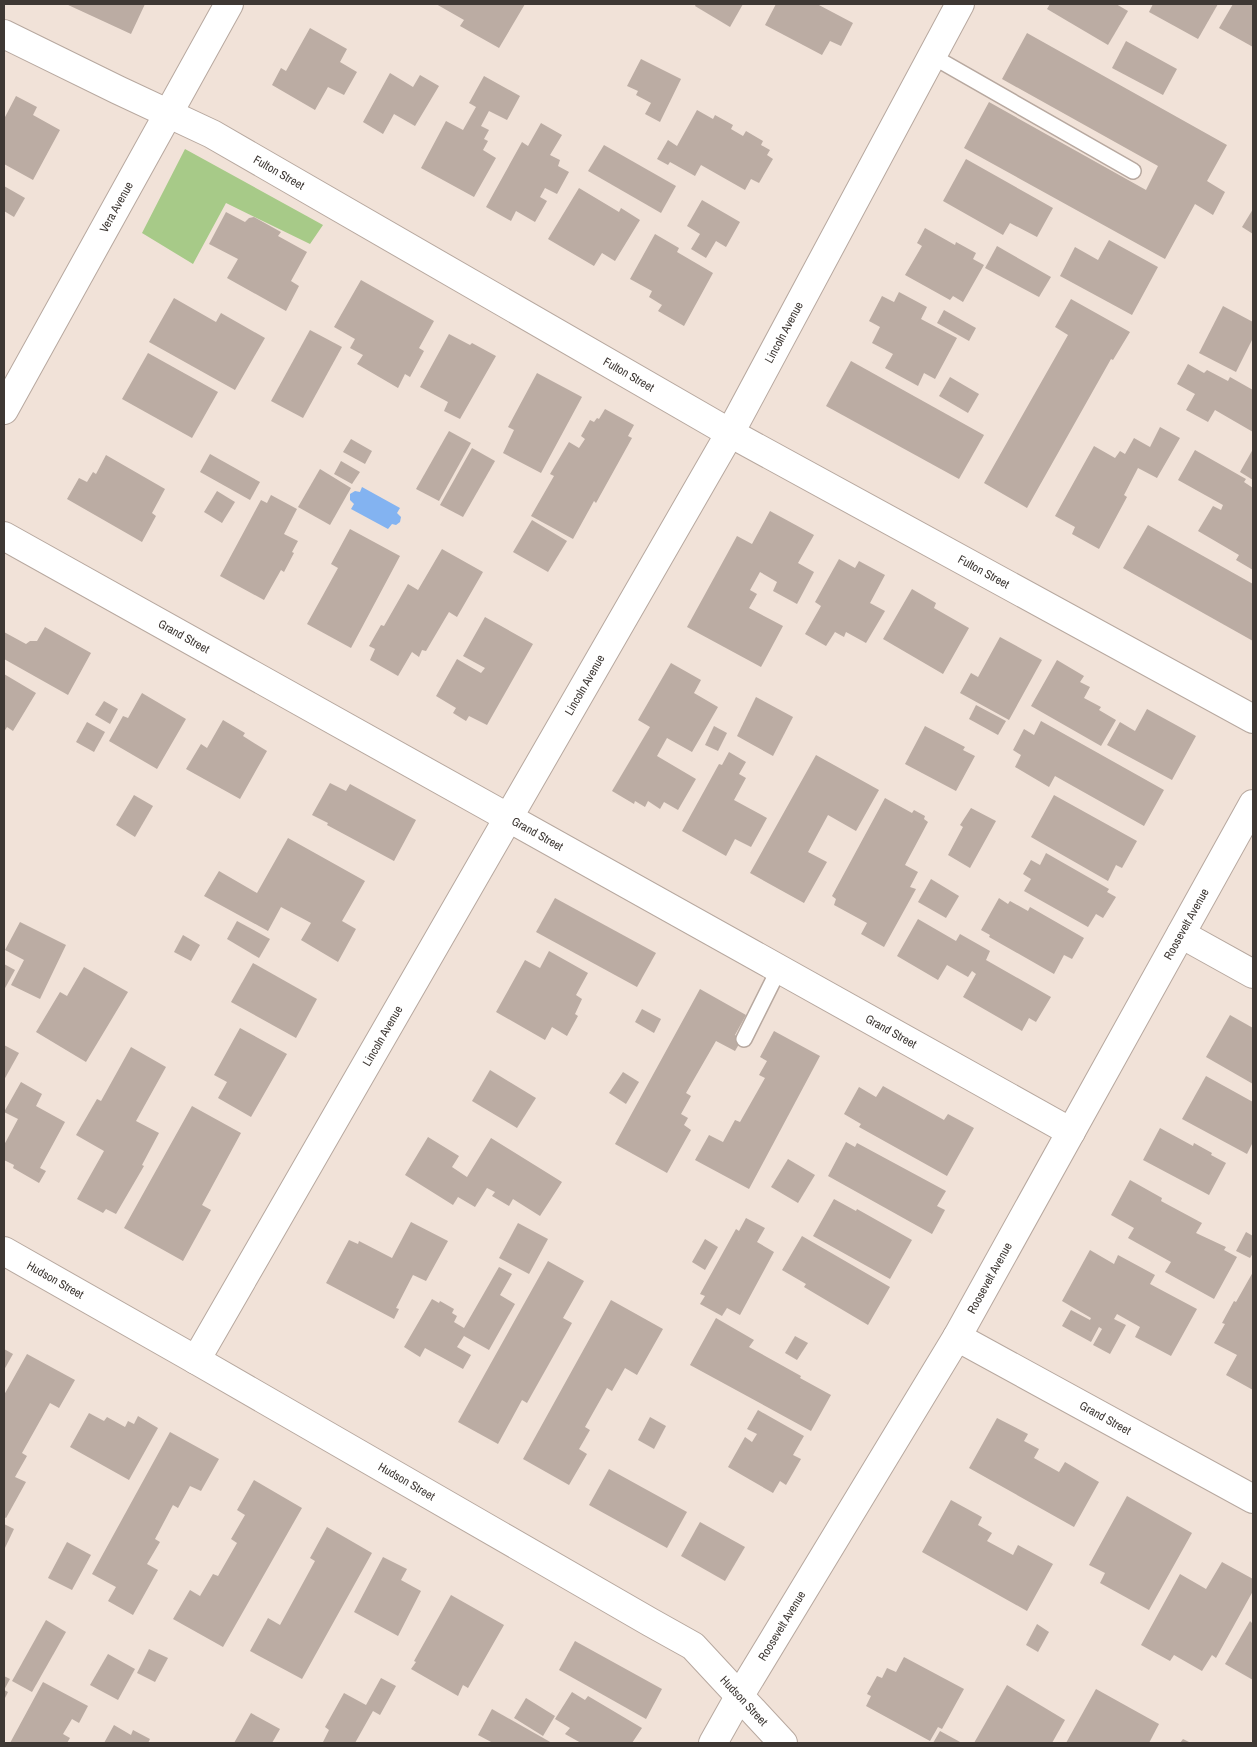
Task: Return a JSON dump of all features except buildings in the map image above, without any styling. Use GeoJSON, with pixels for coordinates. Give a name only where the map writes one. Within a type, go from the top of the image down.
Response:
{"type":"FeatureCollection","features":[{"type":"Feature","properties":{"kind":"street","name":"Vera Avenue"},"geometry":{"type":"LineString","coordinates":[[4,410],[229,4]]}},
{"type":"Feature","properties":{"kind":"street","name":"Lincoln Avenue"},"geometry":{"type":"LineString","coordinates":[[196,1360],[730,433],[960,4]]}},
{"type":"Feature","properties":{"kind":"street","name":"Fulton Street"},"geometry":{"type":"LineString","coordinates":[[4,34],[212,134],[730,433],[1253,718]]}},
{"type":"Feature","properties":{"kind":"street","name":"Grand Street"},"geometry":{"type":"LineString","coordinates":[[4,536],[1071,1132]]}},
{"type":"Feature","properties":{"kind":"street","name":"Roosevelt Avenue"},"geometry":{"type":"LineString","coordinates":[[713,1743],[740,1695],[957,1337],[1253,804]]}},
{"type":"Feature","properties":{"kind":"street"},"geometry":{"type":"LineString","coordinates":[[1181,934],[1253,974]]}},
{"type":"Feature","properties":{"kind":"street","name":"Hudson Street"},"geometry":{"type":"LineString","coordinates":[[4,1251],[693,1646],[783,1743]]}},
{"type":"Feature","properties":{"kind":"street","name":"Grand Street"},"geometry":{"type":"LineString","coordinates":[[957,1337],[1253,1499]]}},
{"type":"Feature","properties":{"kind":"lane"},"geometry":{"type":"LineString","coordinates":[[932,56],[1133,171]]}},
{"type":"Feature","properties":{"kind":"lane"},"geometry":{"type":"LineString","coordinates":[[744,1039],[779,969]]}},
{"type":"Feature","properties":{"kind":"green space"},"geometry":{"type":"Polygon","coordinates":[[[185,149],[323,225],[310,244],[226,203],[193,264],[142,233],[185,149]]]}},
{"type":"Feature","properties":{"kind":"water"},"geometry":{"type":"Polygon","coordinates":[[[362,487],[400,508],[397,513],[401,517],[400,522],[396,525],[392,524],[388,529],[351,509],[354,504],[350,500],[350,494],[355,491],[360,492],[362,487]]]}}]}
